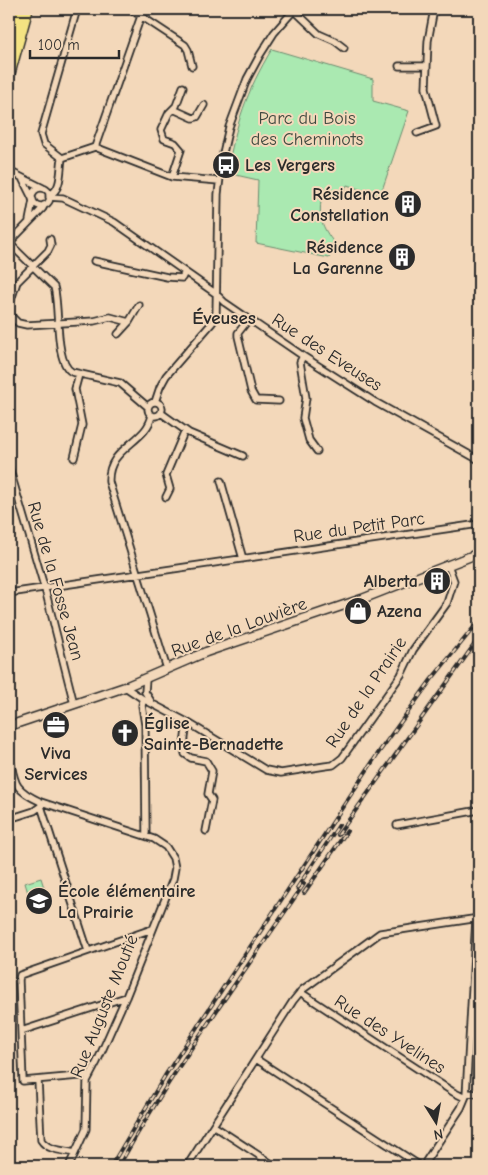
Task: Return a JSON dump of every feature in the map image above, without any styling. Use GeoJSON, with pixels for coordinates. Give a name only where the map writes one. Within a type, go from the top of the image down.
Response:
{"type":"FeatureCollection","features":[{"type":"Feature","properties":{"kind":"main road"},"geometry":{"type":"LineString","coordinates":[[9,54],[20,9]]}},
{"type":"Feature","properties":{"kind":"main road"},"geometry":{"type":"LineString","coordinates":[[9,77],[28,9]]}},
{"type":"Feature","properties":{"kind":"main road","name":"Rue de la Louvière"},"geometry":{"type":"LineString","coordinates":[[9,726],[125,687],[206,652],[362,599],[479,552]]}},
{"type":"Feature","properties":{"kind":"street"},"geometry":{"type":"LineString","coordinates":[[62,158],[44,144],[41,134],[77,9]]}},
{"type":"Feature","properties":{"kind":"street"},"geometry":{"type":"LineString","coordinates":[[130,9],[185,45],[192,66]]}},
{"type":"Feature","properties":{"kind":"street"},"geometry":{"type":"LineString","coordinates":[[156,402],[166,377],[214,320],[217,301],[215,294],[217,280],[219,181],[229,127],[247,79],[274,34],[294,9],[319,34],[335,41],[344,48]]}},
{"type":"Feature","properties":{"kind":"street"},"geometry":{"type":"LineString","coordinates":[[417,133],[436,126],[427,93],[426,66],[429,32],[434,9]]}},
{"type":"Feature","properties":{"kind":"street"},"geometry":{"type":"LineString","coordinates":[[95,147],[141,16]]}},
{"type":"Feature","properties":{"kind":"street"},"geometry":{"type":"LineString","coordinates":[[399,66],[426,66]]}},
{"type":"Feature","properties":{"kind":"street"},"geometry":{"type":"LineString","coordinates":[[172,177],[181,150],[175,143],[164,139],[161,130],[169,113],[176,106],[183,87]]}},
{"type":"Feature","properties":{"kind":"street"},"geometry":{"type":"LineString","coordinates":[[173,109],[197,118],[204,105]]}},
{"type":"Feature","properties":{"kind":"street"},"geometry":{"type":"LineString","coordinates":[[62,158],[95,147],[172,177],[219,181]]}},
{"type":"Feature","properties":{"kind":"street"},"geometry":{"type":"LineString","coordinates":[[62,158],[58,178],[54,188],[47,193],[43,208],[9,242],[54,287],[57,324],[64,366],[78,374],[120,383],[148,407],[152,415]]}},
{"type":"Feature","properties":{"kind":"street","name":"Rue des Eveuses"},"geometry":{"type":"LineString","coordinates":[[9,171],[47,193],[63,198],[124,228],[186,272],[224,302],[303,356],[375,402],[479,460]]}},
{"type":"Feature","properties":{"kind":"street"},"geometry":{"type":"LineString","coordinates":[[23,180],[32,199],[39,206],[63,198],[58,187],[58,178]]}},
{"type":"Feature","properties":{"kind":"street"},"geometry":{"type":"LineString","coordinates":[[29,221],[34,191],[38,188],[47,193],[54,194],[58,187]]}},
{"type":"Feature","properties":{"kind":"street"},"geometry":{"type":"LineString","coordinates":[[9,306],[16,282],[48,251],[51,244],[50,239]]}},
{"type":"Feature","properties":{"kind":"street"},"geometry":{"type":"LineString","coordinates":[[94,261],[167,277],[182,278],[186,272]]}},
{"type":"Feature","properties":{"kind":"street"},"geometry":{"type":"LineString","coordinates":[[118,334],[129,322],[139,305]]}},
{"type":"Feature","properties":{"kind":"street"},"geometry":{"type":"LineString","coordinates":[[9,314],[18,323],[27,325],[57,324],[110,317],[129,322]]}},
{"type":"Feature","properties":{"kind":"street"},"geometry":{"type":"LineString","coordinates":[[249,319],[238,333],[238,336],[250,391],[256,400],[279,401]]}},
{"type":"Feature","properties":{"kind":"street"},"geometry":{"type":"LineString","coordinates":[[303,356],[300,362],[306,398],[303,418],[309,440],[317,452]]}},
{"type":"Feature","properties":{"kind":"street"},"geometry":{"type":"LineString","coordinates":[[74,458],[82,425],[75,389],[78,374]]}},
{"type":"Feature","properties":{"kind":"street"},"geometry":{"type":"LineString","coordinates":[[148,407],[151,403],[156,402],[161,405],[161,413]]}},
{"type":"Feature","properties":{"kind":"street"},"geometry":{"type":"LineString","coordinates":[[152,415],[156,416],[161,413]]}},
{"type":"Feature","properties":{"kind":"street"},"geometry":{"type":"LineString","coordinates":[[161,413],[184,430],[243,456]]}},
{"type":"Feature","properties":{"kind":"street"},"geometry":{"type":"LineString","coordinates":[[152,415],[146,429],[115,458],[109,477],[137,575],[168,669]]}},
{"type":"Feature","properties":{"kind":"street"},"geometry":{"type":"LineString","coordinates":[[166,496],[170,489],[166,474],[184,430]]}},
{"type":"Feature","properties":{"kind":"street","name":"Rue de la Fosse Jean"},"geometry":{"type":"LineString","coordinates":[[9,468],[45,588],[74,704]]}},
{"type":"Feature","properties":{"kind":"street"},"geometry":{"type":"LineString","coordinates":[[221,481],[243,559]]}},
{"type":"Feature","properties":{"kind":"street","name":"Rue du Petit Parc"},"geometry":{"type":"LineString","coordinates":[[9,593],[479,524]]}},
{"type":"Feature","properties":{"kind":"street","name":"Rue de la Prairie"},"geometry":{"type":"LineString","coordinates":[[125,687],[266,770],[275,772],[333,765],[342,758],[361,732],[401,675],[413,650],[447,603],[454,581],[448,565]]}},
{"type":"Feature","properties":{"kind":"street"},"geometry":{"type":"LineString","coordinates":[[146,679],[145,692],[152,702]]}},
{"type":"Feature","properties":{"kind":"street"},"geometry":{"type":"LineString","coordinates":[[143,699],[142,706],[145,725],[145,836]]}},
{"type":"Feature","properties":{"kind":"street"},"geometry":{"type":"LineString","coordinates":[[187,722],[184,745],[185,754],[191,758],[206,761],[212,771],[208,794],[212,800],[206,831]]}},
{"type":"Feature","properties":{"kind":"street","name":"Rue Auguste Moutié"},"geometry":{"type":"LineString","coordinates":[[9,754],[16,786],[29,796],[41,804],[159,842],[166,847],[173,858],[175,868],[173,879],[126,997],[86,1086],[86,1129],[69,1166]]}},
{"type":"Feature","properties":{"kind":"street"},"geometry":{"type":"LineString","coordinates":[[9,819],[34,811],[41,804],[88,951]]}},
{"type":"Feature","properties":{"kind":"street"},"geometry":{"type":"LineString","coordinates":[[397,825],[479,810]]}},
{"type":"Feature","properties":{"kind":"street"},"geometry":{"type":"LineString","coordinates":[[187,1166],[214,1126],[256,1059],[300,992],[380,933],[478,918],[466,1096],[428,1164],[422,1160],[416,1165],[256,1059]]}},
{"type":"Feature","properties":{"kind":"street"},"geometry":{"type":"LineString","coordinates":[[90,1075],[23,1081],[20,975],[152,929]]}},
{"type":"Feature","properties":{"kind":"street","name":"Rue des Yvelines"},"geometry":{"type":"LineString","coordinates":[[300,992],[444,1087],[466,1096]]}},
{"type":"Feature","properties":{"kind":"street"},"geometry":{"type":"LineString","coordinates":[[21,1031],[126,997]]}},
{"type":"Feature","properties":{"kind":"street"},"geometry":{"type":"LineString","coordinates":[[38,1080],[41,1140],[45,1146],[50,1148],[75,1153]]}},
{"type":"Feature","properties":{"kind":"street"},"geometry":{"type":"LineString","coordinates":[[466,1096],[479,1094]]}},
{"type":"Feature","properties":{"kind":"street"},"geometry":{"type":"LineString","coordinates":[[214,1126],[276,1166]]}},
{"type":"Feature","properties":{"kind":"green space","name":"Parc du Bois des Cheminots"},"geometry":{"type":"Polygon","coordinates":[[[272,49],[373,79],[373,101],[409,111],[380,196],[347,185],[340,198],[322,194],[320,209],[322,221],[326,232],[335,244],[329,258],[256,243],[258,180],[227,173],[243,109],[255,80],[272,49]]]}},
{"type":"Feature","properties":{"kind":"green space"},"geometry":{"type":"Polygon","coordinates":[[[41,878],[50,907],[34,913],[25,883],[41,878]]]}},
{"type":"Feature","properties":{"kind":"railway"},"geometry":{"type":"LineString","coordinates":[[111,1166],[166,1074],[379,752],[431,680],[479,621]]}},
{"type":"Feature","properties":{"kind":"railway"},"geometry":{"type":"LineString","coordinates":[[338,835],[479,638]]}},
{"type":"Feature","properties":{"kind":"railway"},"geometry":{"type":"LineString","coordinates":[[297,888],[339,825]]}},
{"type":"Feature","properties":{"kind":"railway"},"geometry":{"type":"LineString","coordinates":[[304,893],[347,831]]}},
{"type":"Feature","properties":{"kind":"railway"},"geometry":{"type":"LineString","coordinates":[[119,1166],[185,1058],[304,884]]}},
{"type":"Feature","properties":{"kind":"place","name":"Les Vergers"},"geometry":{"type":"Point","coordinates":[226,165]}},
{"type":"Feature","properties":{"kind":"place","name":"Résidence Constellation"},"geometry":{"type":"Point","coordinates":[408,204]}},
{"type":"Feature","properties":{"kind":"place","name":"Résidence La Garenne"},"geometry":{"type":"Point","coordinates":[402,257]}},
{"type":"Feature","properties":{"kind":"place","name":"Alberta"},"geometry":{"type":"Point","coordinates":[437,581]}},
{"type":"Feature","properties":{"kind":"place","name":"Azena"},"geometry":{"type":"Point","coordinates":[358,611]}},
{"type":"Feature","properties":{"kind":"place","name":"Viva Services"},"geometry":{"type":"Point","coordinates":[56,725]}},
{"type":"Feature","properties":{"kind":"place","name":"Église Sainte-Bernadette"},"geometry":{"type":"Point","coordinates":[125,733]}},
{"type":"Feature","properties":{"kind":"place","name":"École élémentaire La Prairie"},"geometry":{"type":"Point","coordinates":[39,901]}},
{"type":"Feature","properties":{"kind":"district","name":"Éveuses"},"geometry":{"type":"Point","coordinates":[224,317]}}]}
